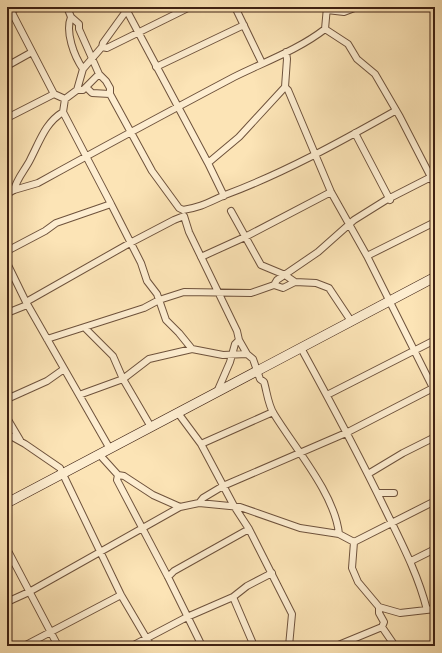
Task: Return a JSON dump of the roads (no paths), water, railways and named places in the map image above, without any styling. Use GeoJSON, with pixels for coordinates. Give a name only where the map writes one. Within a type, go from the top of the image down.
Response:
{"type":"FeatureCollection","features":[{"type":"Feature","properties":{"kind":"main road"},"geometry":{"type":"LineString","coordinates":[[7,503],[435,277]]}},
{"type":"Feature","properties":{"kind":"street"},"geometry":{"type":"LineString","coordinates":[[19,7],[9,10],[54,94],[65,99]]}},
{"type":"Feature","properties":{"kind":"street"},"geometry":{"type":"LineString","coordinates":[[67,7],[71,17],[79,24],[79,28],[99,74],[106,81],[110,94],[152,171],[179,208],[183,210],[200,207],[255,184],[395,111]]}},
{"type":"Feature","properties":{"kind":"street"},"geometry":{"type":"LineString","coordinates":[[102,47],[107,48],[190,7]]}},
{"type":"Feature","properties":{"kind":"street"},"geometry":{"type":"LineString","coordinates":[[235,7],[262,63]]}},
{"type":"Feature","properties":{"kind":"street"},"geometry":{"type":"LineString","coordinates":[[357,7],[344,12],[327,8],[324,24],[325,29],[348,44],[357,59],[375,74],[386,90],[395,111],[400,117],[433,176],[435,185]]}},
{"type":"Feature","properties":{"kind":"street"},"geometry":{"type":"LineString","coordinates":[[128,9],[138,33],[208,163],[224,196]]}},
{"type":"Feature","properties":{"kind":"street"},"geometry":{"type":"LineString","coordinates":[[77,90],[82,69],[102,47],[103,43],[128,9]]}},
{"type":"Feature","properties":{"kind":"street"},"geometry":{"type":"LineString","coordinates":[[71,17],[69,23],[73,47],[82,69]]}},
{"type":"Feature","properties":{"kind":"street"},"geometry":{"type":"LineString","coordinates":[[156,67],[244,25]]}},
{"type":"Feature","properties":{"kind":"street"},"geometry":{"type":"LineString","coordinates":[[7,194],[14,190],[38,183],[177,107],[312,39],[325,29]]}},
{"type":"Feature","properties":{"kind":"street"},"geometry":{"type":"LineString","coordinates":[[7,66],[32,52]]}},
{"type":"Feature","properties":{"kind":"street"},"geometry":{"type":"LineString","coordinates":[[208,163],[239,137],[285,87],[286,52]]}},
{"type":"Feature","properties":{"kind":"street"},"geometry":{"type":"LineString","coordinates":[[99,74],[84,90],[77,90],[65,99],[63,112],[141,263],[147,281],[157,294],[166,320],[192,349]]}},
{"type":"Feature","properties":{"kind":"street"},"geometry":{"type":"LineString","coordinates":[[86,87],[92,92],[110,94]]}},
{"type":"Feature","properties":{"kind":"street"},"geometry":{"type":"LineString","coordinates":[[199,503],[203,498],[223,486],[346,433],[434,389],[366,256],[331,192],[288,90],[285,87]]}},
{"type":"Feature","properties":{"kind":"street"},"geometry":{"type":"LineString","coordinates":[[7,118],[54,94]]}},
{"type":"Feature","properties":{"kind":"street"},"geometry":{"type":"LineString","coordinates":[[14,190],[16,182],[30,161],[43,131],[63,112]]}},
{"type":"Feature","properties":{"kind":"street"},"geometry":{"type":"LineString","coordinates":[[355,133],[390,200]]}},
{"type":"Feature","properties":{"kind":"street"},"geometry":{"type":"LineString","coordinates":[[47,339],[85,328],[111,317],[144,308],[159,300],[184,292],[251,293],[274,285],[284,275],[318,252],[354,220],[433,176]]}},
{"type":"Feature","properties":{"kind":"street"},"geometry":{"type":"LineString","coordinates":[[201,257],[245,237],[331,192]]}},
{"type":"Feature","properties":{"kind":"street"},"geometry":{"type":"LineString","coordinates":[[7,251],[46,231],[56,223],[111,204]]}},
{"type":"Feature","properties":{"kind":"street"},"geometry":{"type":"LineString","coordinates":[[231,211],[261,264],[295,282]]}},
{"type":"Feature","properties":{"kind":"street"},"geometry":{"type":"LineString","coordinates":[[7,313],[26,304],[130,243],[184,216],[189,232],[237,331],[238,340],[247,354],[253,359],[260,379],[264,382],[273,412],[301,452],[325,494],[338,527],[339,534]]}},
{"type":"Feature","properties":{"kind":"street"},"geometry":{"type":"LineString","coordinates":[[366,256],[435,222]]}},
{"type":"Feature","properties":{"kind":"street"},"geometry":{"type":"LineString","coordinates":[[7,263],[26,304],[110,449]]}},
{"type":"Feature","properties":{"kind":"street"},"geometry":{"type":"LineString","coordinates":[[274,285],[283,288],[295,282],[316,283],[329,288],[351,321]]}},
{"type":"Feature","properties":{"kind":"street"},"geometry":{"type":"LineString","coordinates":[[85,328],[113,356],[123,379],[152,427]]}},
{"type":"Feature","properties":{"kind":"street"},"geometry":{"type":"LineString","coordinates":[[216,393],[235,344],[238,340]]}},
{"type":"Feature","properties":{"kind":"street"},"geometry":{"type":"LineString","coordinates":[[327,394],[435,340]]}},
{"type":"Feature","properties":{"kind":"street"},"geometry":{"type":"LineString","coordinates":[[301,348],[327,394],[411,561],[422,589],[427,610]]}},
{"type":"Feature","properties":{"kind":"street"},"geometry":{"type":"LineString","coordinates":[[79,395],[123,379],[149,359],[192,349],[231,356],[247,354]]}},
{"type":"Feature","properties":{"kind":"street"},"geometry":{"type":"LineString","coordinates":[[7,399],[47,381],[64,369]]}},
{"type":"Feature","properties":{"kind":"street"},"geometry":{"type":"LineString","coordinates":[[200,444],[273,412]]}},
{"type":"Feature","properties":{"kind":"street"},"geometry":{"type":"LineString","coordinates":[[178,413],[200,444],[234,506],[249,529],[292,614],[289,646]]}},
{"type":"Feature","properties":{"kind":"street"},"geometry":{"type":"LineString","coordinates":[[7,418],[21,441]]}},
{"type":"Feature","properties":{"kind":"street"},"geometry":{"type":"LineString","coordinates":[[7,434],[21,441],[60,468],[121,595],[150,646]]}},
{"type":"Feature","properties":{"kind":"street"},"geometry":{"type":"LineString","coordinates":[[368,474],[404,452],[435,437]]}},
{"type":"Feature","properties":{"kind":"street"},"geometry":{"type":"LineString","coordinates":[[99,454],[118,475],[124,476],[153,495],[180,507]]}},
{"type":"Feature","properties":{"kind":"street"},"geometry":{"type":"LineString","coordinates":[[118,475],[117,480],[202,646]]}},
{"type":"Feature","properties":{"kind":"street"},"geometry":{"type":"LineString","coordinates":[[378,493],[394,494]]}},
{"type":"Feature","properties":{"kind":"street"},"geometry":{"type":"LineString","coordinates":[[354,542],[435,501]]}},
{"type":"Feature","properties":{"kind":"street"},"geometry":{"type":"LineString","coordinates":[[7,602],[29,592],[180,507],[199,503],[234,506],[300,528],[339,534],[354,542]]}},
{"type":"Feature","properties":{"kind":"street"},"geometry":{"type":"LineString","coordinates":[[168,577],[174,571],[249,529]]}},
{"type":"Feature","properties":{"kind":"street"},"geometry":{"type":"LineString","coordinates":[[354,542],[352,568],[358,582],[379,607],[400,613],[435,609]]}},
{"type":"Feature","properties":{"kind":"street"},"geometry":{"type":"LineString","coordinates":[[7,549],[58,646]]}},
{"type":"Feature","properties":{"kind":"street"},"geometry":{"type":"LineString","coordinates":[[411,561],[435,549]]}},
{"type":"Feature","properties":{"kind":"street"},"geometry":{"type":"LineString","coordinates":[[132,646],[187,617],[233,597],[247,586],[272,573]]}},
{"type":"Feature","properties":{"kind":"street"},"geometry":{"type":"LineString","coordinates":[[24,646],[121,595]]}},
{"type":"Feature","properties":{"kind":"street"},"geometry":{"type":"LineString","coordinates":[[233,597],[254,646]]}},
{"type":"Feature","properties":{"kind":"street"},"geometry":{"type":"LineString","coordinates":[[336,646],[346,644],[382,627],[384,622],[379,613],[379,607]]}},
{"type":"Feature","properties":{"kind":"street"},"geometry":{"type":"LineString","coordinates":[[382,627],[394,646]]}}]}
